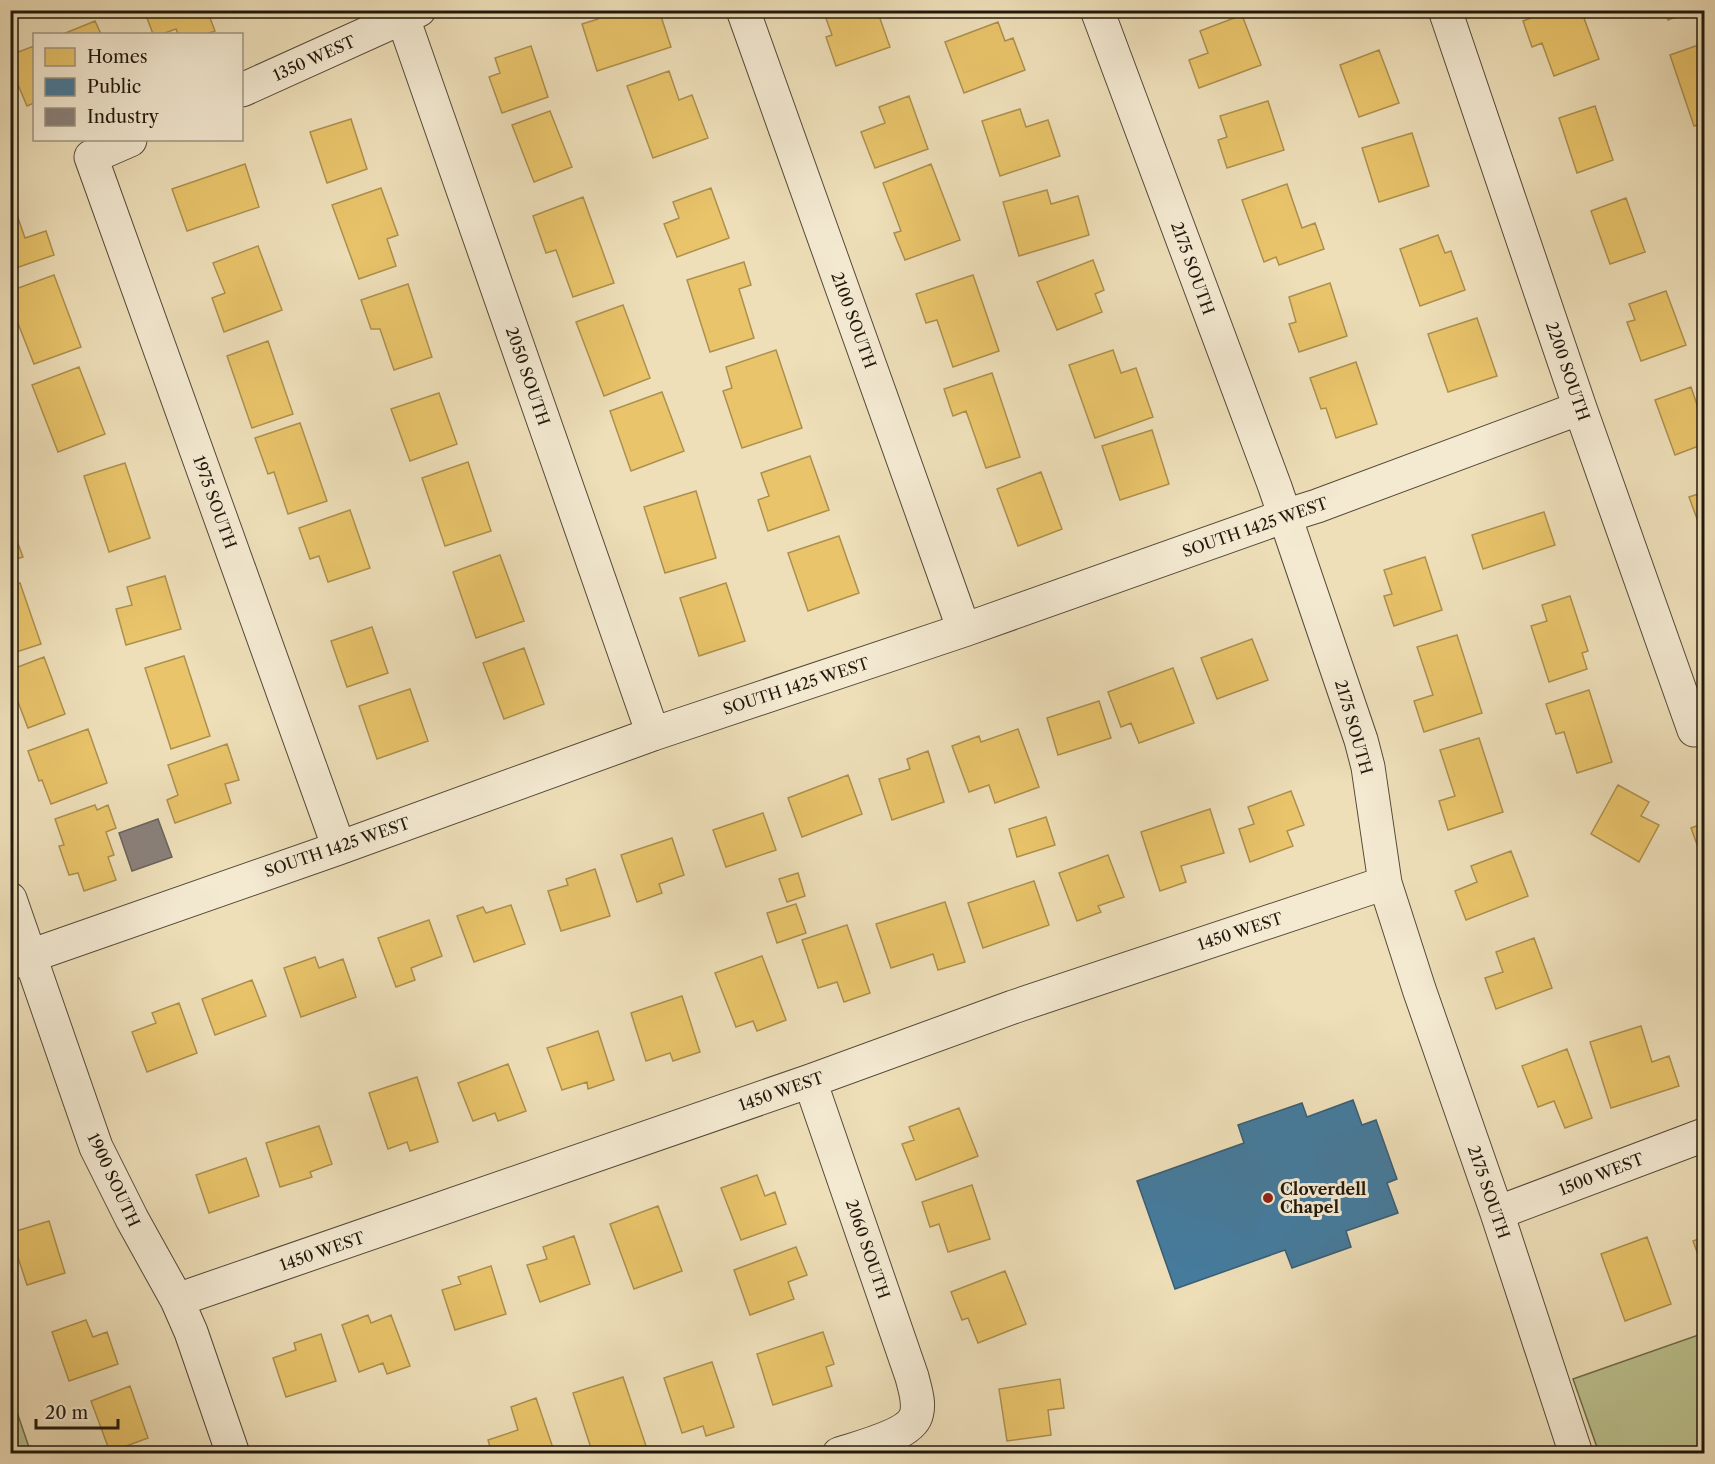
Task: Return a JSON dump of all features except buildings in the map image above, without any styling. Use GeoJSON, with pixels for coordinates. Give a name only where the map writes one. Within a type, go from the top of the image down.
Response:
{"type":"FeatureCollection","features":[{"type":"Feature","properties":{"kind":"street","name":"2100 SOUTH"},"geometry":{"type":"LineString","coordinates":[[743,10],[964,630]]}},
{"type":"Feature","properties":{"kind":"street","name":"2175 SOUTH"},"geometry":{"type":"LineString","coordinates":[[1097,10],[1285,516],[1361,740],[1368,767],[1385,883],[1576,1454]]}},
{"type":"Feature","properties":{"kind":"street","name":"2200 SOUTH"},"geometry":{"type":"LineString","coordinates":[[1445,10],[1580,408],[1699,728]]}},
{"type":"Feature","properties":{"kind":"street","name":"1350 WEST"},"geometry":{"type":"LineString","coordinates":[[243,90],[411,14]]}},
{"type":"Feature","properties":{"kind":"street","name":"2050 SOUTH"},"geometry":{"type":"LineString","coordinates":[[411,14],[652,734]]}},
{"type":"Feature","properties":{"kind":"street","name":"1975 SOUTH"},"geometry":{"type":"LineString","coordinates":[[128,141],[91,157],[339,848]]}},
{"type":"Feature","properties":{"kind":"street","name":"SOUTH 1425 WEST"},"geometry":{"type":"LineString","coordinates":[[20,959],[339,848],[652,734],[964,630],[1317,506],[1580,408]]}},
{"type":"Feature","properties":{"kind":"street","name":"1450 WEST"},"geometry":{"type":"LineString","coordinates":[[177,1300],[810,1082],[1013,1007],[1385,883]]}},
{"type":"Feature","properties":{"kind":"street","name":"1900 SOUTH"},"geometry":{"type":"LineString","coordinates":[[10,899],[20,959],[96,1147],[132,1220],[177,1300],[191,1332],[233,1454]]}},
{"type":"Feature","properties":{"kind":"street","name":"2060 SOUTH"},"geometry":{"type":"LineString","coordinates":[[810,1082],[912,1377],[918,1403],[912,1423],[890,1436],[839,1454]]}},
{"type":"Feature","properties":{"kind":"street","name":"1500 WEST"},"geometry":{"type":"LineString","coordinates":[[1497,1213],[1704,1135]]}},
{"type":"Feature","properties":{"kind":"green space"},"geometry":{"type":"Polygon","coordinates":[[[1704,1333],[1704,1453],[1599,1453],[1573,1379],[1704,1333]]]}},
{"type":"Feature","properties":{"kind":"green space"},"geometry":{"type":"Polygon","coordinates":[[[11,1395],[31,1453],[11,1453],[11,1395]]]}},
{"type":"Feature","properties":{"kind":"place","name":"Cloverdell Chapel"},"geometry":{"type":"Point","coordinates":[1268,1198]}}]}
